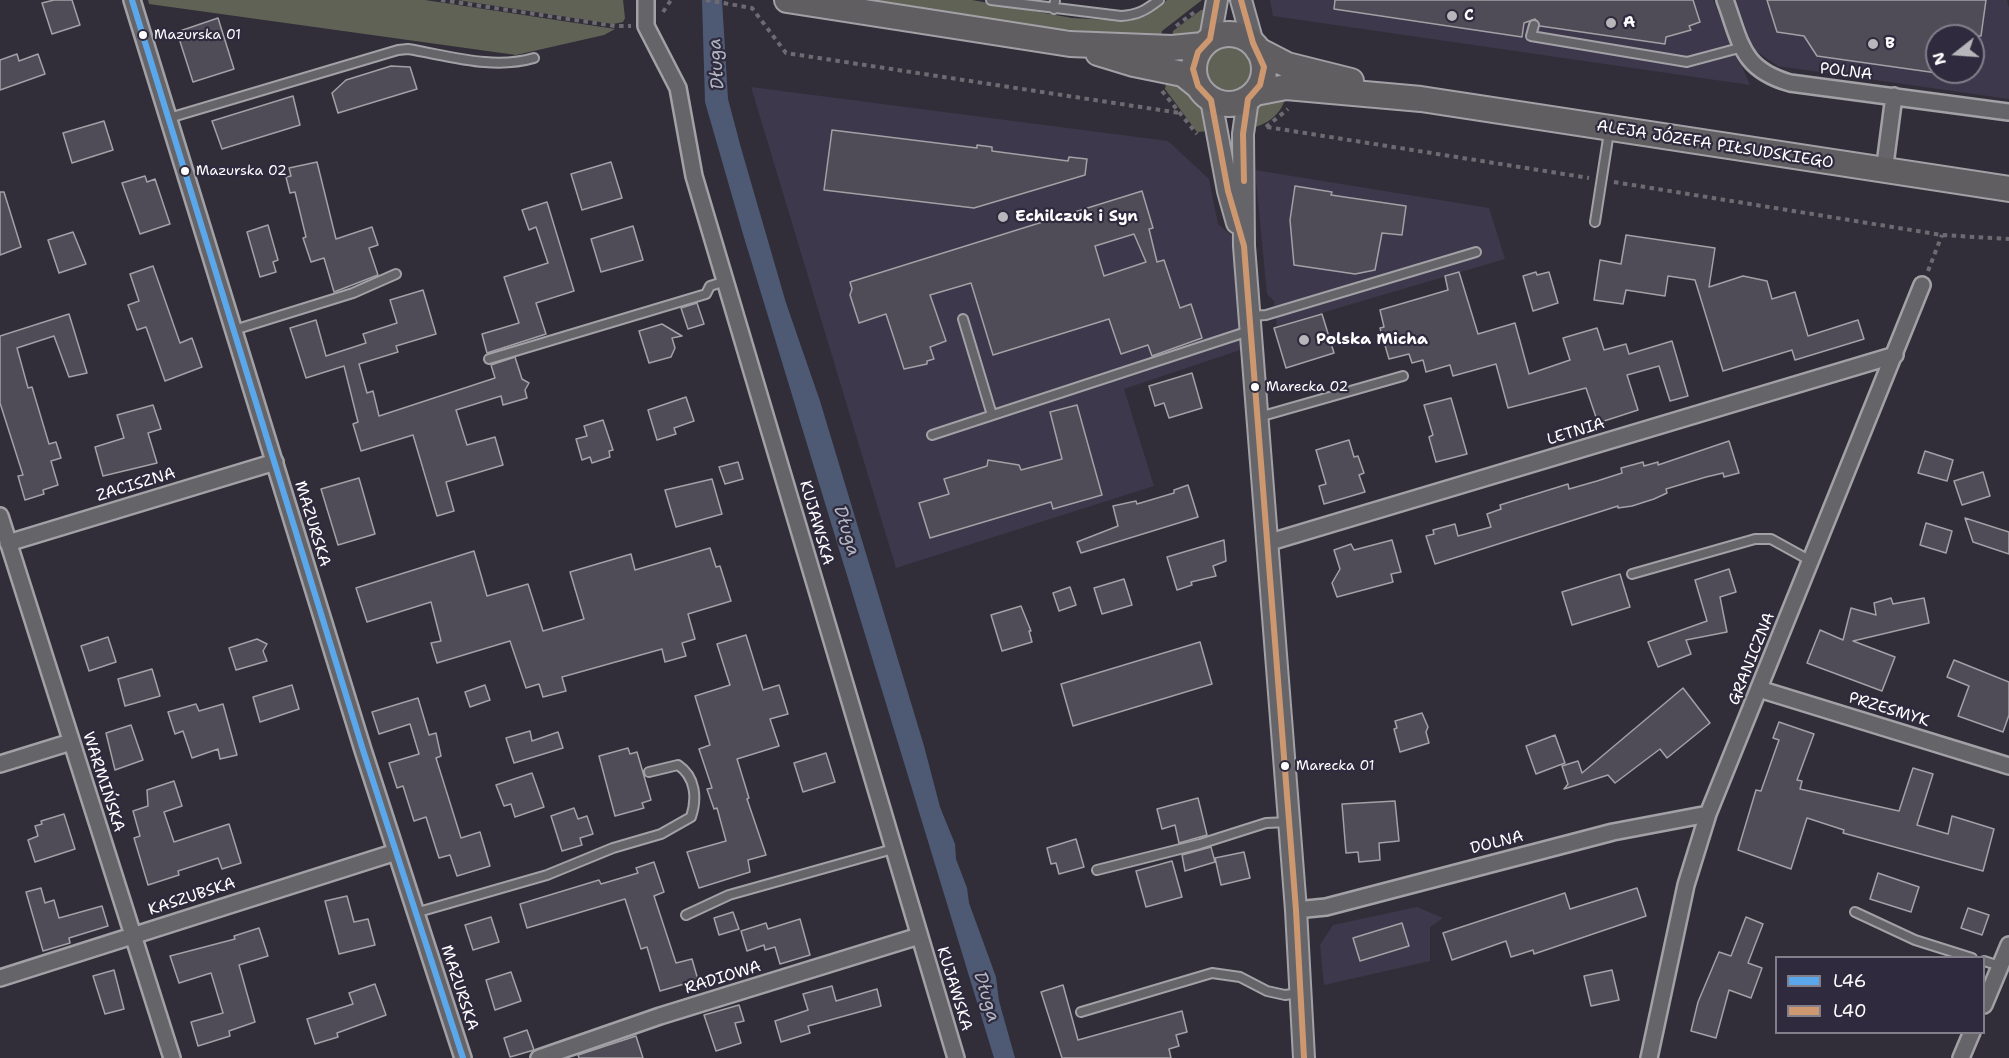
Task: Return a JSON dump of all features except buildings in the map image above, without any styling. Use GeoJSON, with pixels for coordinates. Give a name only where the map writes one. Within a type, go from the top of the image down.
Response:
{"type":"FeatureCollection","features":[{"type":"Feature","properties":{"kind":"main road"},"geometry":{"type":"LineString","coordinates":[[787,0],[1070,44],[1172,48],[1206,42],[1227,34],[1245,38],[1256,46],[1262,58],[1263,76],[1252,96],[1229,105],[1204,93],[1183,74],[1134,64],[1070,44]]}},
{"type":"Feature","properties":{"kind":"main road"},"geometry":{"type":"LineString","coordinates":[[1204,93],[1193,69],[1198,52],[1206,42]]}},
{"type":"Feature","properties":{"kind":"main road","name":"ALEJA JÓZEFA PIŁSUDSKIEGO"},"geometry":{"type":"LineString","coordinates":[[1256,46],[1287,65],[1421,99]]}},
{"type":"Feature","properties":{"kind":"main road","name":"ALEJA JÓZEFA PIŁSUDSKIEGO"},"geometry":{"type":"LineString","coordinates":[[1252,96],[1286,87],[1421,99],[1884,172],[2009,189]]}},
{"type":"Feature","properties":{"kind":"street","name":"MAZURSKA"},"geometry":{"type":"LineString","coordinates":[[132,0],[396,852],[463,1058]]}},
{"type":"Feature","properties":{"kind":"street","name":"KUJAWSKA"},"geometry":{"type":"LineString","coordinates":[[646,0],[646,26],[678,88],[694,176],[956,1058]]}},
{"type":"Feature","properties":{"kind":"street"},"geometry":{"type":"LineString","coordinates":[[1206,42],[1217,0]]}},
{"type":"Feature","properties":{"kind":"street"},"geometry":{"type":"LineString","coordinates":[[1241,0],[1256,46]]}},
{"type":"Feature","properties":{"kind":"street","name":"POLNA"},"geometry":{"type":"LineString","coordinates":[[1725,0],[1743,47],[1758,70],[1772,78],[1790,83],[2009,112]]}},
{"type":"Feature","properties":{"kind":"street"},"geometry":{"type":"LineString","coordinates":[[1204,93],[1244,246]]}},
{"type":"Feature","properties":{"kind":"street"},"geometry":{"type":"LineString","coordinates":[[1252,96],[1243,134],[1244,246],[1296,910],[1304,1058]]}},
{"type":"Feature","properties":{"kind":"street"},"geometry":{"type":"LineString","coordinates":[[1884,172],[1894,96]]}},
{"type":"Feature","properties":{"kind":"street","name":"GRANICZNA"},"geometry":{"type":"LineString","coordinates":[[1649,1058],[1686,885],[1708,814],[1922,285]]}},
{"type":"Feature","properties":{"kind":"street","name":"LETNIA"},"geometry":{"type":"LineString","coordinates":[[1267,543],[1895,355]]}},
{"type":"Feature","properties":{"kind":"street","name":"ZACISZNA"},"geometry":{"type":"LineString","coordinates":[[8,543],[275,462]]}},
{"type":"Feature","properties":{"kind":"street","name":"WARMIŃSKA"},"geometry":{"type":"LineString","coordinates":[[0,516],[8,543],[7,561],[71,742],[172,1058]]}},
{"type":"Feature","properties":{"kind":"street","name":"PRZESMYK"},"geometry":{"type":"LineString","coordinates":[[1759,689],[2009,766]]}},
{"type":"Feature","properties":{"kind":"street"},"geometry":{"type":"LineString","coordinates":[[0,764],[71,742]]}},
{"type":"Feature","properties":{"kind":"street","name":"DOLNA"},"geometry":{"type":"LineString","coordinates":[[1296,910],[1326,908],[1612,832],[1708,814]]}},
{"type":"Feature","properties":{"kind":"street","name":"KASZUBSKA"},"geometry":{"type":"LineString","coordinates":[[0,978],[396,852]]}},
{"type":"Feature","properties":{"kind":"street","name":"RADIOWA"},"geometry":{"type":"LineString","coordinates":[[539,1058],[660,1016],[919,936]]}},
{"type":"Feature","properties":{"kind":"street"},"geometry":{"type":"LineString","coordinates":[[1985,1000],[2009,945]]}},
{"type":"Feature","properties":{"kind":"street"},"geometry":{"type":"LineString","coordinates":[[1961,1058],[1971,1034]]}},
{"type":"Feature","properties":{"kind":"lane"},"geometry":{"type":"LineString","coordinates":[[991,0],[1054,9],[1135,15],[1159,0]]}},
{"type":"Feature","properties":{"kind":"lane"},"geometry":{"type":"LineString","coordinates":[[1054,9],[1055,0]]}},
{"type":"Feature","properties":{"kind":"lane"},"geometry":{"type":"LineString","coordinates":[[1534,25],[1531,36],[1687,62],[1743,47]]}},
{"type":"Feature","properties":{"kind":"lane"},"geometry":{"type":"LineString","coordinates":[[169,118],[398,50],[408,49],[494,64],[517,63],[534,58]]}},
{"type":"Feature","properties":{"kind":"lane"},"geometry":{"type":"LineString","coordinates":[[1594,222],[1609,129]]}},
{"type":"Feature","properties":{"kind":"lane"},"geometry":{"type":"LineString","coordinates":[[932,435],[1250,323],[1266,315],[1476,252]]}},
{"type":"Feature","properties":{"kind":"lane"},"geometry":{"type":"LineString","coordinates":[[234,330],[353,293],[396,274]]}},
{"type":"Feature","properties":{"kind":"lane"},"geometry":{"type":"LineString","coordinates":[[489,359],[706,294],[710,286],[726,281]]}},
{"type":"Feature","properties":{"kind":"lane"},"geometry":{"type":"LineString","coordinates":[[963,319],[992,415]]}},
{"type":"Feature","properties":{"kind":"lane"},"geometry":{"type":"LineString","coordinates":[[1257,417],[1403,376]]}},
{"type":"Feature","properties":{"kind":"lane"},"geometry":{"type":"LineString","coordinates":[[1632,574],[1755,539],[1771,539],[1811,561]]}},
{"type":"Feature","properties":{"kind":"lane"},"geometry":{"type":"LineString","coordinates":[[416,914],[547,875],[613,848],[661,834],[691,817],[697,802],[686,770],[678,765],[649,772]]}},
{"type":"Feature","properties":{"kind":"lane"},"geometry":{"type":"LineString","coordinates":[[1097,870],[1200,844],[1266,824],[1289,822]]}},
{"type":"Feature","properties":{"kind":"lane"},"geometry":{"type":"LineString","coordinates":[[686,915],[729,895],[894,849]]}},
{"type":"Feature","properties":{"kind":"lane"},"geometry":{"type":"LineString","coordinates":[[1855,912],[1915,940],[1969,956]]}},
{"type":"Feature","properties":{"kind":"lane"},"geometry":{"type":"LineString","coordinates":[[1985,962],[2000,966]]}},
{"type":"Feature","properties":{"kind":"lane"},"geometry":{"type":"LineString","coordinates":[[1081,1012],[1212,973],[1240,977],[1267,991],[1285,994],[1300,993]]}},
{"type":"Feature","properties":{"kind":"path"},"geometry":{"type":"LineString","coordinates":[[441,0],[615,26],[646,26]]}},
{"type":"Feature","properties":{"kind":"path"},"geometry":{"type":"LineString","coordinates":[[706,0],[752,8],[786,53],[1180,113]]}},
{"type":"Feature","properties":{"kind":"path"},"geometry":{"type":"LineString","coordinates":[[1267,127],[1942,235],[2009,239]]}},
{"type":"Feature","properties":{"kind":"path"},"geometry":{"type":"LineString","coordinates":[[1922,285],[1942,235]]}},
{"type":"Feature","properties":{"kind":"shaded area"},"geometry":{"type":"Polygon","coordinates":[[[148,0],[425,0],[615,29],[604,35],[516,55],[149,4],[148,0]]]}},
{"type":"Feature","properties":{"kind":"shaded area"},"geometry":{"type":"Polygon","coordinates":[[[457,0],[623,0],[625,18],[623,22],[613,24],[457,0]]]}},
{"type":"Feature","properties":{"kind":"shaded area"},"geometry":{"type":"Polygon","coordinates":[[[870,0],[972,0],[1072,18],[1129,21],[1146,16],[1167,0],[1202,0],[1162,31],[1160,39],[1042,27],[870,0]]]}},
{"type":"Feature","properties":{"kind":"shaded area"},"geometry":{"type":"Polygon","coordinates":[[[1270,0],[1713,0],[1750,85],[1273,16],[1270,0]]]}},
{"type":"Feature","properties":{"kind":"shaded area"},"geometry":{"type":"Polygon","coordinates":[[[1736,0],[2007,0],[2009,8],[2009,99],[1778,66],[1753,49],[1736,0]]]}},
{"type":"Feature","properties":{"kind":"shaded area"},"geometry":{"type":"Polygon","coordinates":[[[1211,9],[1202,29],[1188,37],[1172,41],[1173,31],[1201,10],[1211,9]]]}},
{"type":"Feature","properties":{"kind":"shaded area"},"geometry":{"type":"Polygon","coordinates":[[[1229,46],[1244,53],[1251,68],[1244,83],[1229,90],[1214,83],[1207,68],[1214,53],[1229,46]]]}},
{"type":"Feature","properties":{"kind":"shaded area"},"geometry":{"type":"Polygon","coordinates":[[[1167,77],[1184,86],[1196,98],[1204,112],[1209,131],[1197,132],[1165,89],[1167,77]]]}},
{"type":"Feature","properties":{"kind":"shaded area"},"geometry":{"type":"Polygon","coordinates":[[[751,87],[1168,141],[1209,179],[1218,224],[1244,246],[1252,346],[1124,389],[1154,486],[896,568],[751,87]]]}},
{"type":"Feature","properties":{"kind":"shaded area"},"geometry":{"type":"Polygon","coordinates":[[[1286,95],[1278,113],[1273,118],[1262,125],[1249,128],[1257,107],[1265,101],[1286,95]]]}},
{"type":"Feature","properties":{"kind":"shaded area"},"geometry":{"type":"Polygon","coordinates":[[[1255,170],[1489,208],[1505,259],[1277,326],[1274,301],[1267,294],[1255,170]]]}},
{"type":"Feature","properties":{"kind":"shaded area"},"geometry":{"type":"Polygon","coordinates":[[[1417,907],[1443,918],[1430,927],[1430,961],[1324,985],[1320,945],[1333,925],[1417,907]]]}},
{"type":"Feature","properties":{"kind":"water","name":"Długa"},"geometry":{"type":"Polygon","coordinates":[[[702,0],[722,0],[728,99],[741,148],[786,303],[820,401],[924,746],[940,807],[955,844],[956,859],[967,888],[969,903],[996,977],[999,1001],[1015,1058],[994,1058],[743,234],[705,102],[702,0]]]}},
{"type":"Feature","properties":{"kind":"transit line","name":"L46"},"geometry":{"type":"LineString","coordinates":[[132,0],[363,750],[463,1058]]}},
{"type":"Feature","properties":{"kind":"transit line","name":"L40"},"geometry":{"type":"LineString","coordinates":[[1217,0],[1210,39],[1198,52],[1193,69],[1198,86],[1211,100],[1228,191],[1244,246],[1296,910],[1304,1058]]}},
{"type":"Feature","properties":{"kind":"transit line","name":"L40"},"geometry":{"type":"LineString","coordinates":[[1241,0],[1253,43],[1264,67],[1260,85],[1248,99],[1243,134],[1244,181]]}},
{"type":"Feature","properties":{"kind":"place","name":"C"},"geometry":{"type":"Point","coordinates":[1452,16]}},
{"type":"Feature","properties":{"kind":"place","name":"A"},"geometry":{"type":"Point","coordinates":[1611,23]}},
{"type":"Feature","properties":{"kind":"place","name":"Mazurska 01"},"geometry":{"type":"Point","coordinates":[143,35]}},
{"type":"Feature","properties":{"kind":"place","name":"B"},"geometry":{"type":"Point","coordinates":[1873,44]}},
{"type":"Feature","properties":{"kind":"place","name":"Mazurska 02"},"geometry":{"type":"Point","coordinates":[185,171]}},
{"type":"Feature","properties":{"kind":"place","name":"Echilczuk i Syn"},"geometry":{"type":"Point","coordinates":[1003,217]}},
{"type":"Feature","properties":{"kind":"place","name":"Polska Micha"},"geometry":{"type":"Point","coordinates":[1304,340]}},
{"type":"Feature","properties":{"kind":"place","name":"Marecka 02"},"geometry":{"type":"Point","coordinates":[1255,387]}},
{"type":"Feature","properties":{"kind":"place","name":"Marecka 01"},"geometry":{"type":"Point","coordinates":[1285,766]}}]}
